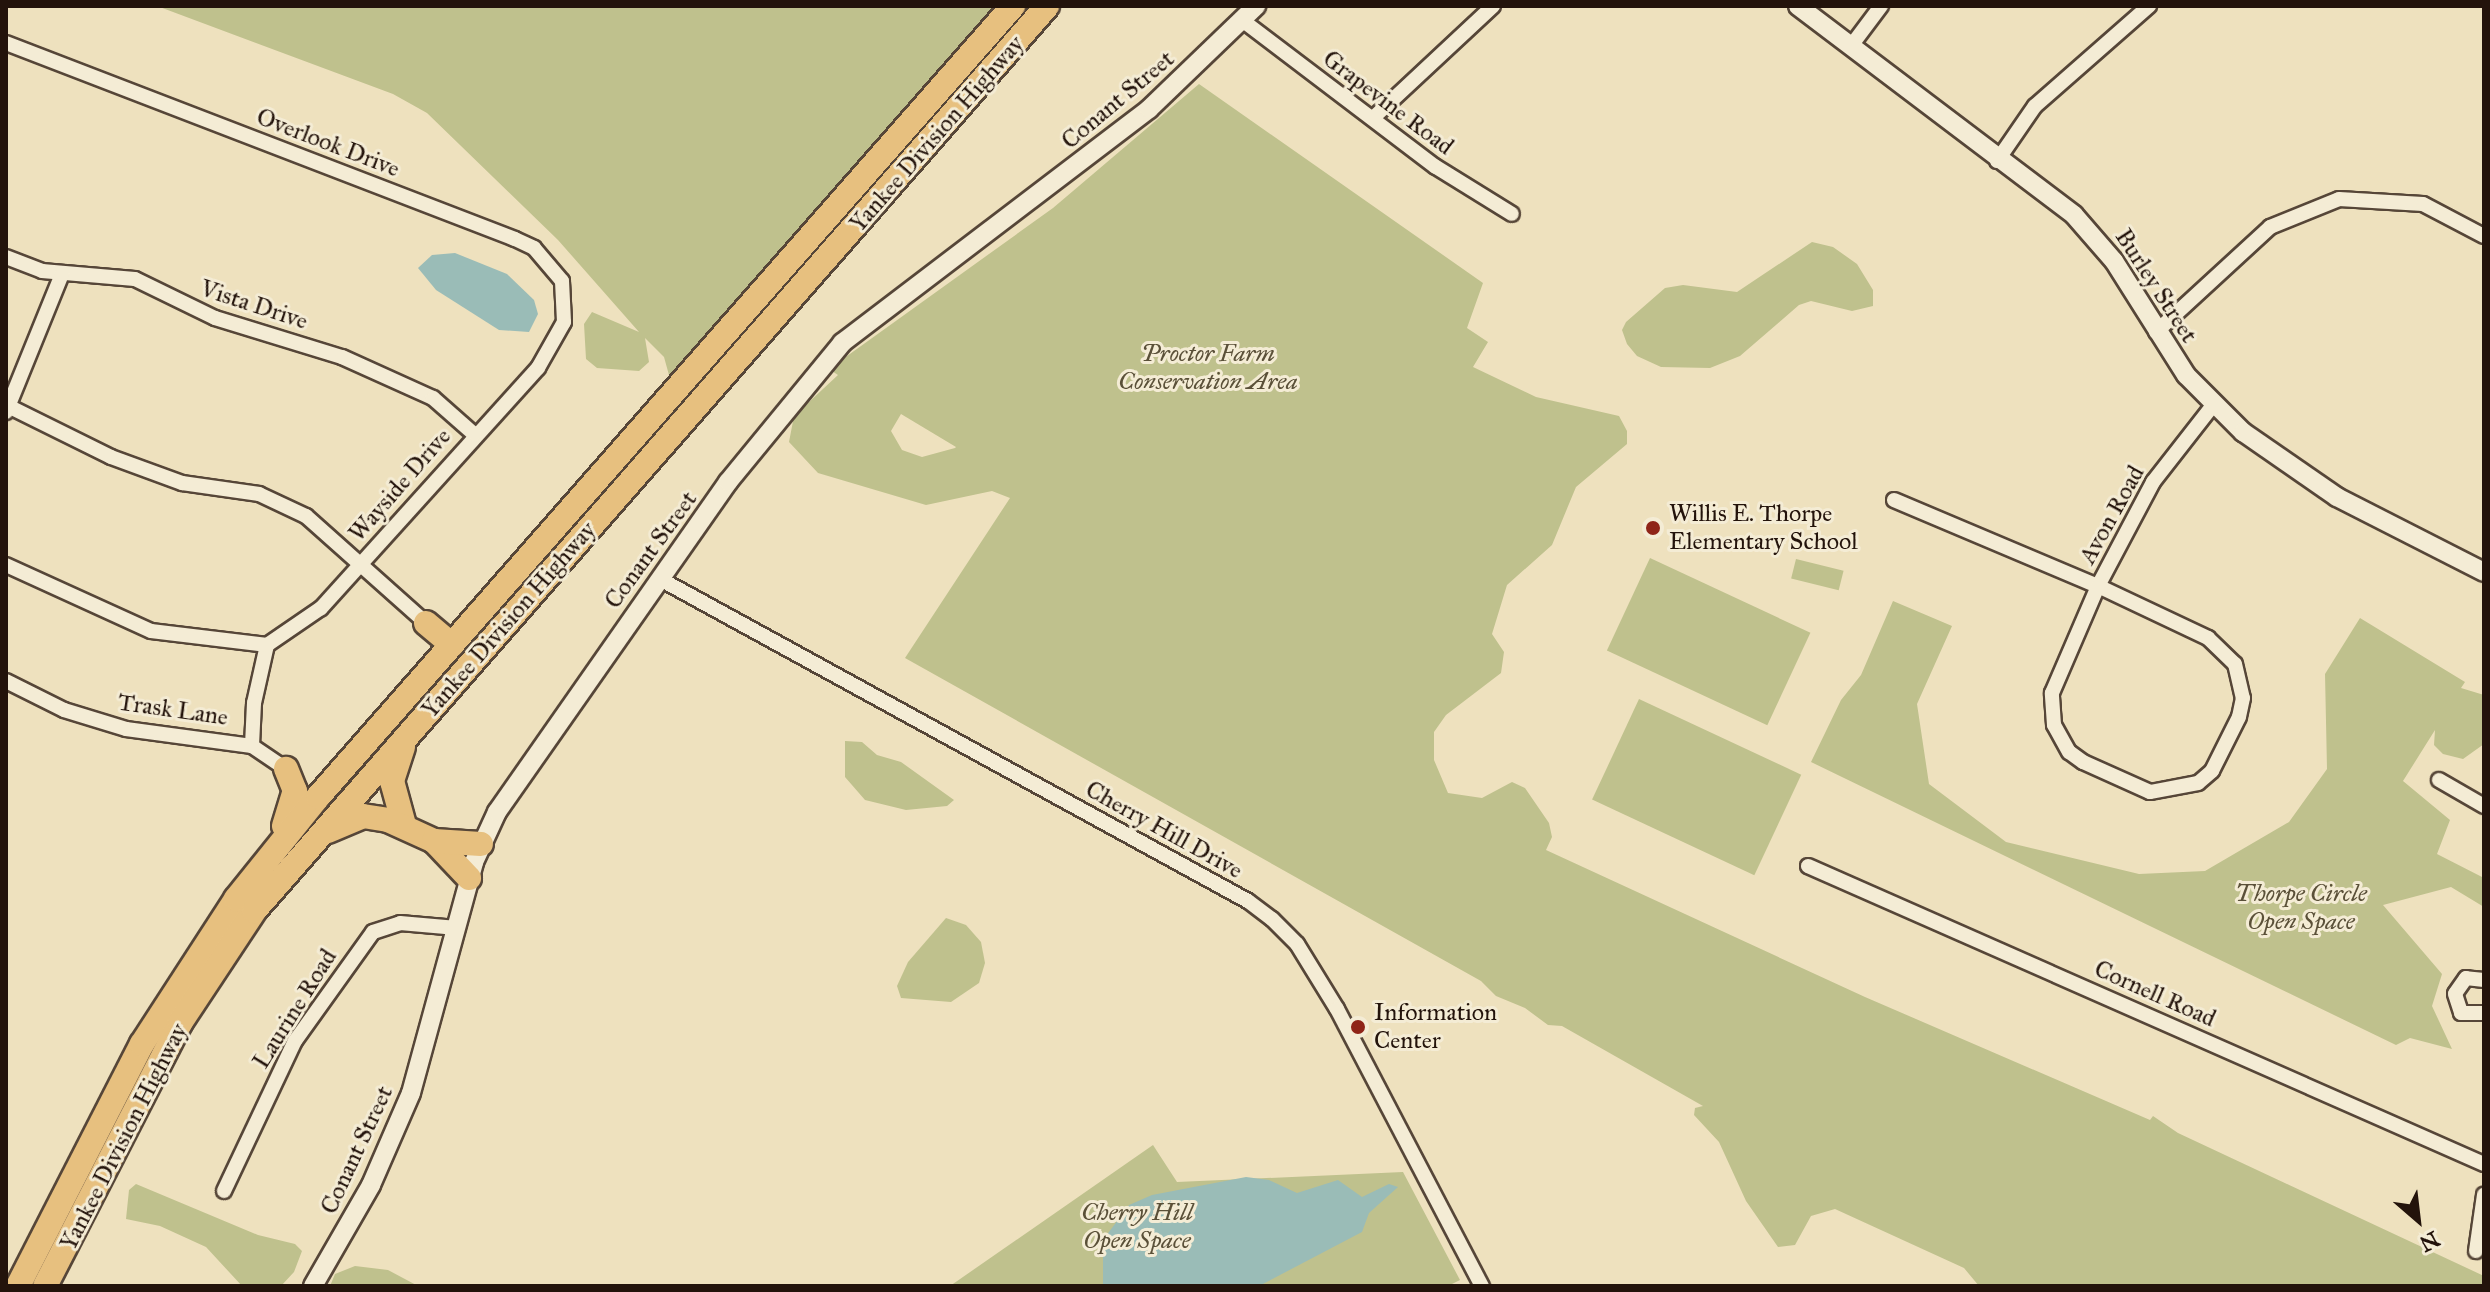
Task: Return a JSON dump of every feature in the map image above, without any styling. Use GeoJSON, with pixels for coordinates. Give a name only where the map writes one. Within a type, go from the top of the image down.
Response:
{"type":"FeatureCollection","features":[{"type":"Feature","properties":{"kind":"highway","name":"Yankee Division Highway"},"geometry":{"type":"LineString","coordinates":[[18,1286],[164,1005],[264,864],[371,737],[1013,6]]}},
{"type":"Feature","properties":{"kind":"highway","name":"Yankee Division Highway"},"geometry":{"type":"LineString","coordinates":[[45,1286],[180,1023],[230,943],[311,844],[1047,6]]}},
{"type":"Feature","properties":{"kind":"highway"},"geometry":{"type":"LineString","coordinates":[[426,623],[452,645]]}},
{"type":"Feature","properties":{"kind":"highway"},"geometry":{"type":"LineString","coordinates":[[404,825],[392,781],[409,733]]}},
{"type":"Feature","properties":{"kind":"highway"},"geometry":{"type":"LineString","coordinates":[[264,864],[295,801],[286,769],[321,774],[371,737]]}},
{"type":"Feature","properties":{"kind":"highway"},"geometry":{"type":"LineString","coordinates":[[311,844],[363,816],[404,825],[434,841],[469,878]]}},
{"type":"Feature","properties":{"kind":"highway"},"geometry":{"type":"LineString","coordinates":[[434,841],[481,844]]}},
{"type":"Feature","properties":{"kind":"main road","name":"Conant Street"},"geometry":{"type":"LineString","coordinates":[[313,1286],[371,1185],[403,1113],[481,844],[541,745],[765,433],[842,343],[1149,109],[1256,6]]}},
{"type":"Feature","properties":{"kind":"main road","name":"Burley Street"},"geometry":{"type":"LineString","coordinates":[[1798,6],[1997,161],[2074,215],[2099,241],[2156,332],[2214,404],[2283,464],[2484,572]]}},
{"type":"Feature","properties":{"kind":"street"},"geometry":{"type":"LineString","coordinates":[[1373,118],[1493,6]]}},
{"type":"Feature","properties":{"kind":"street"},"geometry":{"type":"LineString","coordinates":[[1851,46],[1881,6]]}},
{"type":"Feature","properties":{"kind":"street"},"geometry":{"type":"LineString","coordinates":[[1997,161],[2035,106],[2149,6]]}},
{"type":"Feature","properties":{"kind":"street","name":"Grapevine Road"},"geometry":{"type":"LineString","coordinates":[[1242,20],[1471,192],[1512,214]]}},
{"type":"Feature","properties":{"kind":"street","name":"Overlook Drive"},"geometry":{"type":"LineString","coordinates":[[6,43],[534,248],[562,281],[564,322],[557,343]]}},
{"type":"Feature","properties":{"kind":"street"},"geometry":{"type":"LineString","coordinates":[[2156,332],[2270,227],[2339,199],[2423,204],[2484,236]]}},
{"type":"Feature","properties":{"kind":"street","name":"Vista Drive"},"geometry":{"type":"LineString","coordinates":[[6,257],[62,274],[135,279],[215,318],[397,378],[433,398],[474,434]]}},
{"type":"Feature","properties":{"kind":"street"},"geometry":{"type":"LineString","coordinates":[[62,274],[7,409],[154,473],[182,483],[239,489],[306,516],[358,566],[426,623]]}},
{"type":"Feature","properties":{"kind":"street","name":"Wayside Drive"},"geometry":{"type":"LineString","coordinates":[[267,645],[306,622],[557,343]]}},
{"type":"Feature","properties":{"kind":"street","name":"Avon Road"},"geometry":{"type":"LineString","coordinates":[[1894,500],[2098,586],[2153,482],[2214,404]]}},
{"type":"Feature","properties":{"kind":"street"},"geometry":{"type":"LineString","coordinates":[[6,565],[151,631],[267,645],[254,703],[252,746]]}},
{"type":"Feature","properties":{"kind":"street","name":"Cherry Hill Drive"},"geometry":{"type":"LineString","coordinates":[[660,579],[1248,901],[1272,919],[1297,944],[1337,1009],[1482,1286]]}},
{"type":"Feature","properties":{"kind":"street"},"geometry":{"type":"LineString","coordinates":[[2098,586],[2208,638],[2235,664],[2242,690],[2239,717],[2212,771],[2198,783],[2150,792],[2083,762],[2058,734],[2052,693],[2098,586]]}},
{"type":"Feature","properties":{"kind":"street","name":"Trask Lane"},"geometry":{"type":"LineString","coordinates":[[6,681],[64,710],[112,725],[252,746],[286,769]]}},
{"type":"Feature","properties":{"kind":"street"},"geometry":{"type":"LineString","coordinates":[[2439,780],[2484,806]]}},
{"type":"Feature","properties":{"kind":"street","name":"Cornell Road"},"geometry":{"type":"LineString","coordinates":[[1808,866],[2484,1164]]}},
{"type":"Feature","properties":{"kind":"street","name":"Laurine Road"},"geometry":{"type":"LineString","coordinates":[[224,1191],[295,1041],[373,932],[400,923],[457,928]]}},
{"type":"Feature","properties":{"kind":"street"},"geometry":{"type":"LineString","coordinates":[[2484,980],[2466,978],[2455,994],[2461,1013],[2484,1013]]}},
{"type":"Feature","properties":{"kind":"street"},"geometry":{"type":"LineString","coordinates":[[2476,1251],[2484,1195]]}},
{"type":"Feature","properties":{"kind":"green space"},"geometry":{"type":"Polygon","coordinates":[[[157,6],[999,6],[672,386],[664,357],[645,338],[649,362],[639,371],[597,368],[586,359],[584,324],[592,312],[639,332],[558,240],[427,113],[393,94],[157,6]]]}},
{"type":"Feature","properties":{"kind":"green space","name":"Proctor Farm Conservation Area"},"geometry":{"type":"Polygon","coordinates":[[[1199,84],[1483,283],[1467,328],[1488,342],[1473,367],[1536,397],[1619,416],[1627,431],[1627,444],[1576,487],[1552,545],[1507,585],[1492,634],[1504,652],[1501,673],[1446,715],[1434,732],[1434,760],[1448,793],[1482,798],[1512,782],[1525,788],[1549,823],[1552,837],[1546,850],[1865,997],[2150,1120],[2153,1116],[2178,1133],[2484,1276],[2484,1286],[1979,1286],[1964,1268],[1835,1209],[1811,1216],[1795,1245],[1778,1247],[1746,1201],[1719,1142],[1694,1115],[1695,1108],[1703,1106],[1562,1026],[1548,1025],[1525,1008],[1496,996],[1481,981],[905,658],[1010,498],[992,491],[926,505],[818,473],[789,442],[794,416],[838,375],[829,369],[1053,208],[1199,84]],[[901,414],[891,431],[902,450],[922,457],[956,447],[901,414]]]}},
{"type":"Feature","properties":{"kind":"green space"},"geometry":{"type":"Polygon","coordinates":[[[1812,242],[1833,247],[1857,264],[1873,290],[1873,306],[1852,311],[1811,301],[1799,305],[1740,356],[1710,368],[1661,367],[1637,356],[1627,344],[1622,330],[1626,322],[1665,288],[1683,285],[1737,292],[1812,242]]]}},
{"type":"Feature","properties":{"kind":"green space"},"geometry":{"type":"Polygon","coordinates":[[[1650,558],[1810,633],[1767,725],[1607,650],[1650,558]]]}},
{"type":"Feature","properties":{"kind":"green space"},"geometry":{"type":"Polygon","coordinates":[[[1796,559],[1844,571],[1839,590],[1791,578],[1796,559]]]}},
{"type":"Feature","properties":{"kind":"green space","name":"Thorpe Circle Open Space"},"geometry":{"type":"Polygon","coordinates":[[[1893,601],[1952,626],[1917,704],[1929,784],[2006,842],[2139,874],[2205,871],[2289,822],[2327,769],[2325,674],[2360,618],[2465,682],[2461,688],[2484,695],[2484,744],[2463,759],[2443,754],[2434,745],[2435,730],[2403,781],[2450,820],[2437,854],[2484,878],[2484,907],[2451,887],[2383,905],[2442,974],[2432,1006],[2452,1049],[2410,1038],[2396,1045],[1811,762],[1841,700],[1861,675],[1893,601]]]}},
{"type":"Feature","properties":{"kind":"green space"},"geometry":{"type":"Polygon","coordinates":[[[1639,699],[1801,775],[1754,875],[1592,800],[1639,699]]]}},
{"type":"Feature","properties":{"kind":"green space"},"geometry":{"type":"Polygon","coordinates":[[[845,741],[862,742],[877,755],[901,762],[954,800],[947,806],[906,810],[865,800],[845,777],[845,741]]]}},
{"type":"Feature","properties":{"kind":"green space"},"geometry":{"type":"Polygon","coordinates":[[[946,918],[966,925],[981,942],[985,963],[979,983],[951,1002],[901,998],[897,986],[908,962],[946,918]]]}},
{"type":"Feature","properties":{"kind":"green space","name":"Cherry Hill Open Space"},"geometry":{"type":"Polygon","coordinates":[[[1153,1145],[1177,1182],[1403,1172],[1460,1280],[1448,1286],[950,1286],[1153,1145]]]}},
{"type":"Feature","properties":{"kind":"green space"},"geometry":{"type":"Polygon","coordinates":[[[136,1184],[258,1235],[295,1244],[302,1251],[294,1272],[281,1286],[242,1286],[206,1247],[160,1226],[126,1219],[129,1190],[136,1184]]]}},
{"type":"Feature","properties":{"kind":"green space"},"geometry":{"type":"Polygon","coordinates":[[[355,1266],[388,1270],[418,1286],[330,1286],[335,1274],[355,1266]]]}},
{"type":"Feature","properties":{"kind":"water"},"geometry":{"type":"Polygon","coordinates":[[[455,253],[507,274],[534,300],[538,314],[529,332],[499,330],[436,290],[418,268],[432,255],[455,253]]]}},
{"type":"Feature","properties":{"kind":"water"},"geometry":{"type":"Polygon","coordinates":[[[1246,1177],[1269,1180],[1297,1193],[1338,1180],[1362,1197],[1389,1184],[1398,1187],[1369,1213],[1362,1232],[1259,1286],[1103,1286],[1103,1240],[1129,1205],[1152,1195],[1246,1177]]]}},
{"type":"Feature","properties":{"kind":"place","name":"Willis E. Thorpe Elementary School"},"geometry":{"type":"Point","coordinates":[1653,528]}},
{"type":"Feature","properties":{"kind":"place","name":"Information Center"},"geometry":{"type":"Point","coordinates":[1358,1027]}}]}
